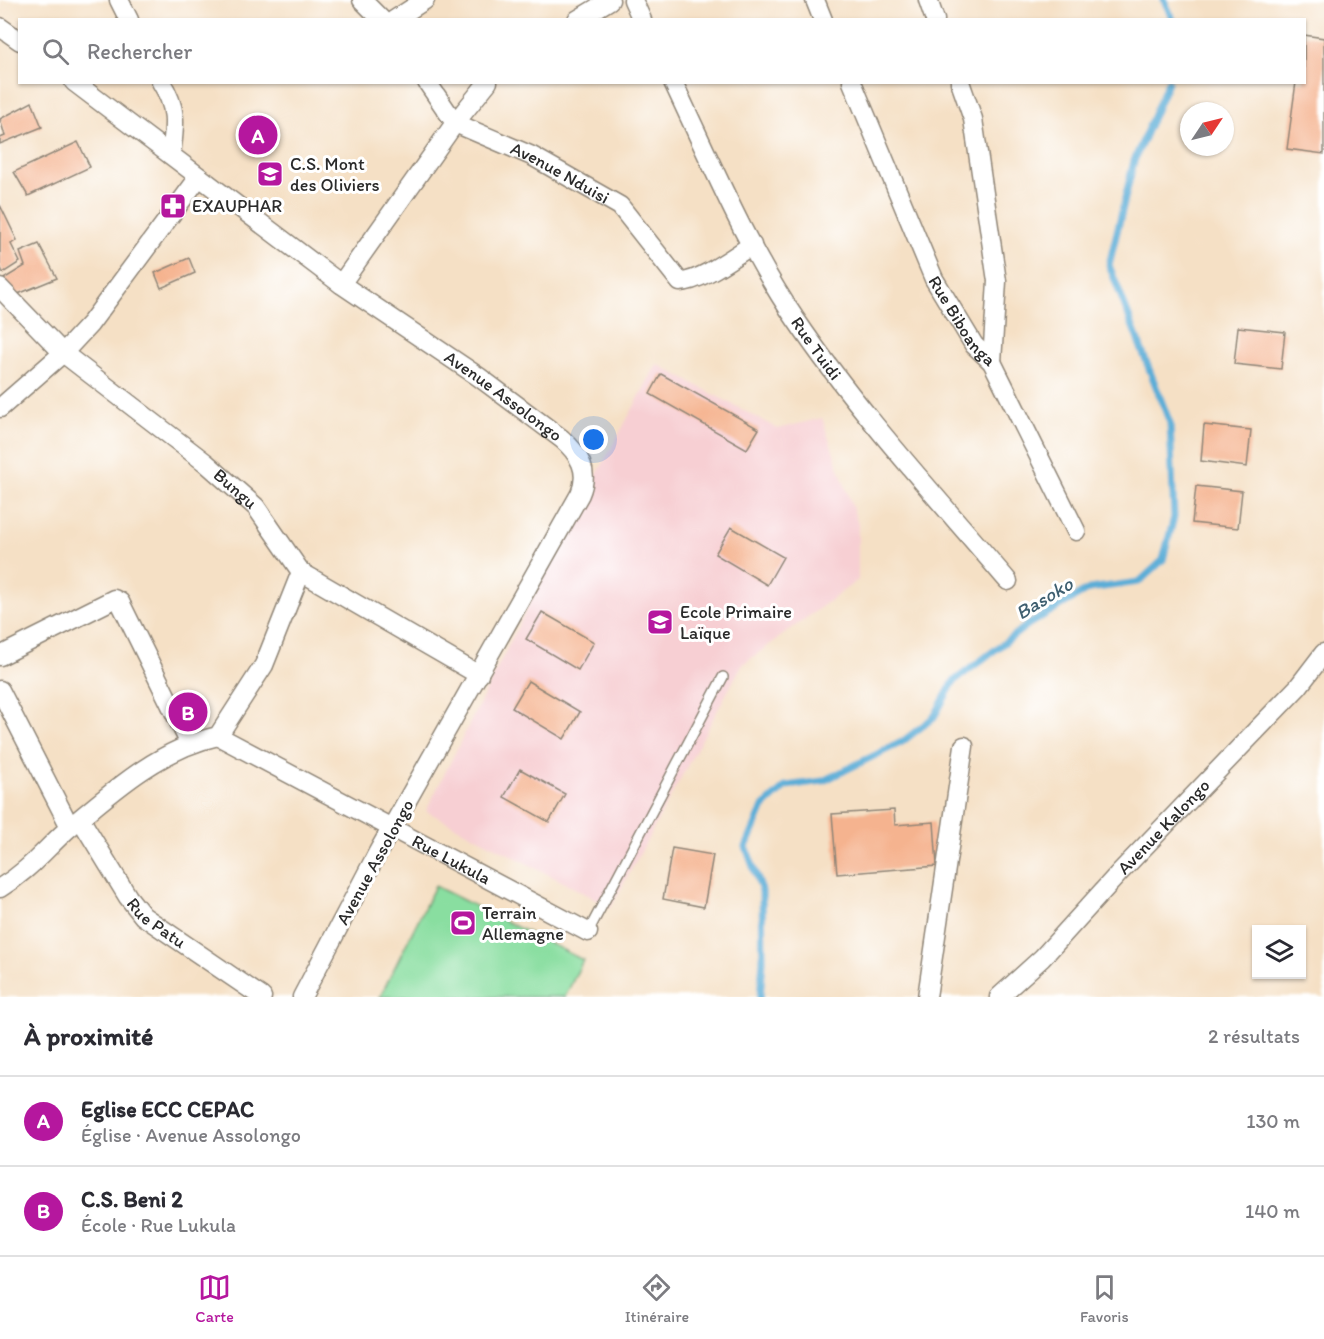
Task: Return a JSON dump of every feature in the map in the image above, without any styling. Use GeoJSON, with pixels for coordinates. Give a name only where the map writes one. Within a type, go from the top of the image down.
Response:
{"type":"FeatureCollection","features":[{"type":"Feature","properties":{"kind":"street"},"geometry":{"type":"LineString","coordinates":[[119,0],[128,18]]}},
{"type":"Feature","properties":{"kind":"street"},"geometry":{"type":"LineString","coordinates":[[362,0],[380,18]]}},
{"type":"Feature","properties":{"kind":"street"},"geometry":{"type":"LineString","coordinates":[[397,18],[425,0]]}},
{"type":"Feature","properties":{"kind":"street"},"geometry":{"type":"LineString","coordinates":[[581,18],[610,0]]}},
{"type":"Feature","properties":{"kind":"street"},"geometry":{"type":"LineString","coordinates":[[633,0],[641,18]]}},
{"type":"Feature","properties":{"kind":"street"},"geometry":{"type":"LineString","coordinates":[[815,0],[823,18]]}},
{"type":"Feature","properties":{"kind":"street"},"geometry":{"type":"LineString","coordinates":[[928,0],[934,18]]}},
{"type":"Feature","properties":{"kind":"street"},"geometry":{"type":"LineString","coordinates":[[0,27],[18,40]]}},
{"type":"Feature","properties":{"kind":"street","name":"Avenue Assolongo"},"geometry":{"type":"LineString","coordinates":[[77,84],[341,284],[479,377],[562,439],[573,449],[583,468],[585,482],[580,494],[392,829],[302,997]]}},
{"type":"Feature","properties":{"kind":"street"},"geometry":{"type":"LineString","coordinates":[[162,84],[171,98],[175,119],[171,155]]}},
{"type":"Feature","properties":{"kind":"street"},"geometry":{"type":"LineString","coordinates":[[428,84],[455,123]]}},
{"type":"Feature","properties":{"kind":"street"},"geometry":{"type":"LineString","coordinates":[[341,284],[455,123],[486,84]]}},
{"type":"Feature","properties":{"kind":"street","name":"Rue Tuidi"},"geometry":{"type":"LineString","coordinates":[[674,84],[752,245],[796,320],[856,400],[1008,581]]}},
{"type":"Feature","properties":{"kind":"street","name":"Rue Biboanga"},"geometry":{"type":"LineString","coordinates":[[853,84],[934,279],[974,345],[992,362]]}},
{"type":"Feature","properties":{"kind":"street","name":"Rue Biboanga"},"geometry":{"type":"LineString","coordinates":[[961,84],[973,119],[997,281],[992,362]]}},
{"type":"Feature","properties":{"kind":"street","name":"Avenue Nduisi"},"geometry":{"type":"LineString","coordinates":[[455,123],[532,156],[620,206],[680,282],[687,282],[719,266],[752,245]]}},
{"type":"Feature","properties":{"kind":"street"},"geometry":{"type":"LineString","coordinates":[[0,408],[63,353],[90,324],[199,177]]}},
{"type":"Feature","properties":{"kind":"street","name":"Bungu"},"geometry":{"type":"LineString","coordinates":[[0,288],[63,353],[206,463],[256,507],[302,572],[479,675]]}},
{"type":"Feature","properties":{"kind":"street"},"geometry":{"type":"LineString","coordinates":[[992,362],[1076,531]]}},
{"type":"Feature","properties":{"kind":"street"},"geometry":{"type":"LineString","coordinates":[[0,888],[40,859],[114,789],[189,742],[218,736],[264,665],[302,572]]}},
{"type":"Feature","properties":{"kind":"street"},"geometry":{"type":"LineString","coordinates":[[0,656],[114,599],[120,602],[189,742]]}},
{"type":"Feature","properties":{"kind":"street","name":"Avenue Kalongo"},"geometry":{"type":"LineString","coordinates":[[999,997],[1042,958],[1120,872],[1298,687],[1324,653]]}},
{"type":"Feature","properties":{"kind":"street","name":"Rue Patu"},"geometry":{"type":"LineString","coordinates":[[0,690],[76,824],[143,916],[262,997]]}},
{"type":"Feature","properties":{"kind":"street","name":"Rue Lukula"},"geometry":{"type":"LineString","coordinates":[[218,736],[588,932]]}},
{"type":"Feature","properties":{"kind":"street"},"geometry":{"type":"LineString","coordinates":[[927,997],[964,746]]}},
{"type":"Feature","properties":{"kind":"lane"},"geometry":{"type":"LineString","coordinates":[[588,932],[723,676]]}},
{"type":"Feature","properties":{"kind":"shaded area","name":"Ecole Primaire Laïque"},"geometry":{"type":"Polygon","coordinates":[[[657,364],[778,429],[822,418],[858,524],[858,580],[742,665],[611,907],[426,811],[557,548],[657,364]]]}},
{"type":"Feature","properties":{"kind":"green space","name":"Terrain Allemagne"},"geometry":{"type":"Polygon","coordinates":[[[435,886],[583,960],[565,997],[380,997],[435,886]]]}},
{"type":"Feature","properties":{"kind":"building"},"geometry":{"type":"Polygon","coordinates":[[[1306,35],[1324,38],[1324,154],[1287,149],[1296,84],[1306,84],[1306,35]]]}},
{"type":"Feature","properties":{"kind":"building"},"geometry":{"type":"Polygon","coordinates":[[[32,102],[42,127],[0,144],[0,138],[5,136],[0,119],[32,102]]]}},
{"type":"Feature","properties":{"kind":"building"},"geometry":{"type":"Polygon","coordinates":[[[78,142],[90,167],[28,196],[14,172],[78,142]]]}},
{"type":"Feature","properties":{"kind":"building"},"geometry":{"type":"Polygon","coordinates":[[[0,205],[17,240],[11,244],[20,262],[3,273],[0,266],[0,205]]]}},
{"type":"Feature","properties":{"kind":"building"},"geometry":{"type":"Polygon","coordinates":[[[39,244],[57,278],[13,296],[2,280],[25,266],[20,252],[39,244]]]}},
{"type":"Feature","properties":{"kind":"building"},"geometry":{"type":"Polygon","coordinates":[[[189,258],[195,273],[161,288],[155,273],[189,258]]]}},
{"type":"Feature","properties":{"kind":"building"},"geometry":{"type":"Polygon","coordinates":[[[1238,327],[1285,332],[1281,369],[1234,364],[1238,327]]]}},
{"type":"Feature","properties":{"kind":"building"},"geometry":{"type":"Polygon","coordinates":[[[661,374],[759,429],[747,449],[650,394],[661,374]]]}},
{"type":"Feature","properties":{"kind":"building"},"geometry":{"type":"Polygon","coordinates":[[[1204,425],[1251,430],[1247,467],[1201,461],[1204,425]]]}},
{"type":"Feature","properties":{"kind":"building"},"geometry":{"type":"Polygon","coordinates":[[[1196,486],[1242,491],[1238,528],[1192,523],[1196,486]]]}},
{"type":"Feature","properties":{"kind":"building"},"geometry":{"type":"Polygon","coordinates":[[[731,527],[783,557],[767,585],[715,554],[731,527]]]}},
{"type":"Feature","properties":{"kind":"building"},"geometry":{"type":"Polygon","coordinates":[[[542,612],[594,642],[578,670],[526,639],[542,612]]]}},
{"type":"Feature","properties":{"kind":"building"},"geometry":{"type":"Polygon","coordinates":[[[528,681],[580,712],[564,739],[512,708],[528,681]]]}},
{"type":"Feature","properties":{"kind":"building"},"geometry":{"type":"Polygon","coordinates":[[[520,769],[565,794],[549,822],[504,797],[520,769]]]}},
{"type":"Feature","properties":{"kind":"building"},"geometry":{"type":"Polygon","coordinates":[[[894,810],[895,825],[934,822],[937,866],[837,874],[832,814],[894,810]]]}},
{"type":"Feature","properties":{"kind":"building"},"geometry":{"type":"Polygon","coordinates":[[[672,848],[713,855],[704,907],[663,899],[672,848]]]}},
{"type":"Feature","properties":{"kind":"waterway","name":"Basoko"},"geometry":{"type":"LineString","coordinates":[[1164,0],[1172,18]]}},
{"type":"Feature","properties":{"kind":"waterway","name":"Basoko"},"geometry":{"type":"LineString","coordinates":[[760,997],[763,961],[762,891],[746,847],[763,807],[786,786],[823,781],[902,742],[934,717],[954,681],[1029,624],[1089,589],[1139,582],[1163,560],[1174,517],[1170,423],[1109,265],[1134,161],[1167,84]]}},
{"type":"Feature","properties":{"kind":"place","name":"Eglise ECC CEPAC"},"geometry":{"type":"Point","coordinates":[258,135]}},
{"type":"Feature","properties":{"kind":"place","name":"C.S. Mont des Oliviers"},"geometry":{"type":"Point","coordinates":[270,174]}},
{"type":"Feature","properties":{"kind":"place","name":"EXAUPHAR"},"geometry":{"type":"Point","coordinates":[173,206]}},
{"type":"Feature","properties":{"kind":"place","name":"Ecole Primaire Laïque"},"geometry":{"type":"Point","coordinates":[660,622]}},
{"type":"Feature","properties":{"kind":"place","name":"C.S. Beni 2"},"geometry":{"type":"Point","coordinates":[188,712]}},
{"type":"Feature","properties":{"kind":"place","name":"Terrain Allemagne"},"geometry":{"type":"Point","coordinates":[463,923]}}]}
